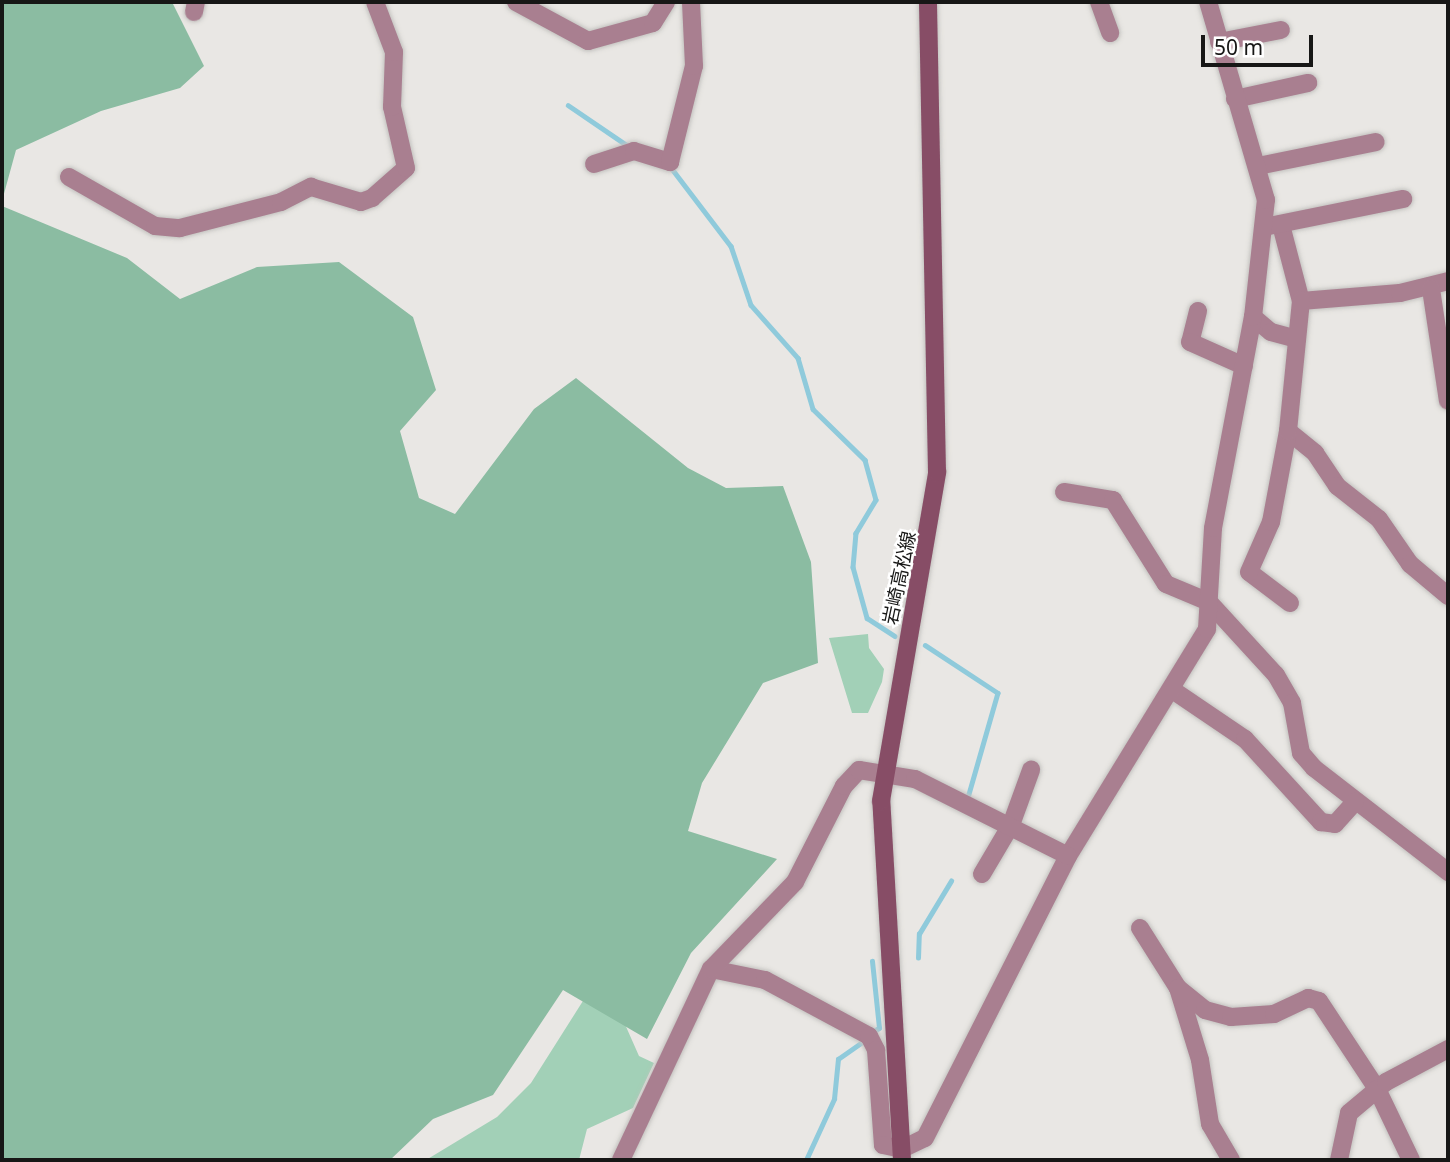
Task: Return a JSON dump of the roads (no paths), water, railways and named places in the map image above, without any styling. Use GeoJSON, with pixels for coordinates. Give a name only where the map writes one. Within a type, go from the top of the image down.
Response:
{"type":"FeatureCollection","features":[{"type":"Feature","properties":{"kind":"main road","name":"岩崎高松線"},"geometry":{"type":"LineString","coordinates":[[902,1155],[883,888],[885,770],[936,472],[928,2]]}},
{"type":"Feature","properties":{"kind":"street"},"geometry":{"type":"LineString","coordinates":[[69,177],[155,226],[180,228],[281,202],[311,187],[361,202],[372,198],[407,168],[392,107],[394,52],[374,2]]}},
{"type":"Feature","properties":{"kind":"street"},"geometry":{"type":"LineString","coordinates":[[516,2],[588,41],[653,23],[666,2]]}},
{"type":"Feature","properties":{"kind":"street"},"geometry":{"type":"LineString","coordinates":[[594,164],[634,150],[670,162],[677,150],[694,66],[691,2]]}},
{"type":"Feature","properties":{"kind":"street"},"geometry":{"type":"LineString","coordinates":[[1099,2],[1110,33]]}},
{"type":"Feature","properties":{"kind":"street"},"geometry":{"type":"LineString","coordinates":[[1212,2],[1219,43],[1235,99],[1301,301],[1289,431],[1270,522],[1249,572],[1290,603]]}},
{"type":"Feature","properties":{"kind":"street"},"geometry":{"type":"LineString","coordinates":[[1219,43],[1281,30]]}},
{"type":"Feature","properties":{"kind":"street"},"geometry":{"type":"LineString","coordinates":[[1235,99],[1308,83]]}},
{"type":"Feature","properties":{"kind":"street"},"geometry":{"type":"LineString","coordinates":[[1258,166],[1376,142]]}},
{"type":"Feature","properties":{"kind":"street"},"geometry":{"type":"LineString","coordinates":[[1274,225],[1403,199]]}},
{"type":"Feature","properties":{"kind":"street"},"geometry":{"type":"LineString","coordinates":[[711,970],[765,980],[869,1036],[876,1050],[883,1146],[902,1155],[925,1138],[1068,856],[1174,691],[1207,629],[1213,528],[1253,317],[1274,225]]}},
{"type":"Feature","properties":{"kind":"street"},"geometry":{"type":"LineString","coordinates":[[1301,301],[1431,289],[1448,281]]}},
{"type":"Feature","properties":{"kind":"street"},"geometry":{"type":"LineString","coordinates":[[1431,289],[1448,401]]}},
{"type":"Feature","properties":{"kind":"street"},"geometry":{"type":"LineString","coordinates":[[1198,311],[1190,342],[1244,366]]}},
{"type":"Feature","properties":{"kind":"street"},"geometry":{"type":"LineString","coordinates":[[1253,317],[1271,332],[1297,339]]}},
{"type":"Feature","properties":{"kind":"street"},"geometry":{"type":"LineString","coordinates":[[1289,431],[1315,453],[1337,486],[1379,519],[1410,564],[1448,596]]}},
{"type":"Feature","properties":{"kind":"street"},"geometry":{"type":"LineString","coordinates":[[1064,492],[1113,500],[1166,584],[1209,601],[1276,675],[1292,703],[1301,752],[1355,802],[1448,872]]}},
{"type":"Feature","properties":{"kind":"street"},"geometry":{"type":"LineString","coordinates":[[1174,691],[1245,739],[1321,822],[1335,824],[1355,802]]}},
{"type":"Feature","properties":{"kind":"street"},"geometry":{"type":"LineString","coordinates":[[621,1160],[711,970],[795,882],[844,786],[859,770],[885,770],[1012,825],[1068,856]]}},
{"type":"Feature","properties":{"kind":"street"},"geometry":{"type":"LineString","coordinates":[[982,874],[1012,825],[1031,770]]}},
{"type":"Feature","properties":{"kind":"street"},"geometry":{"type":"LineString","coordinates":[[1392,830],[1387,836],[1448,884]]}},
{"type":"Feature","properties":{"kind":"street"},"geometry":{"type":"LineString","coordinates":[[1140,928],[1178,988],[1205,1010],[1231,1017],[1274,1014],[1308,998],[1319,1001],[1377,1089],[1411,1160]]}},
{"type":"Feature","properties":{"kind":"street"},"geometry":{"type":"LineString","coordinates":[[1178,988],[1210,1124],[1231,1160]]}},
{"type":"Feature","properties":{"kind":"street"},"geometry":{"type":"LineString","coordinates":[[1339,1160],[1344,1120],[1377,1089],[1448,1049]]}},
{"type":"Feature","properties":{"kind":"waterway"},"geometry":{"type":"LineString","coordinates":[[568,105],[628,146]]}},
{"type":"Feature","properties":{"kind":"waterway"},"geometry":{"type":"LineString","coordinates":[[673,170],[731,246],[751,305],[798,358],[813,409],[865,460],[876,500],[856,533],[853,567],[867,618],[895,636]]}},
{"type":"Feature","properties":{"kind":"waterway"},"geometry":{"type":"LineString","coordinates":[[925,645],[998,693],[967,801]]}},
{"type":"Feature","properties":{"kind":"waterway"},"geometry":{"type":"LineString","coordinates":[[918,958],[919,934],[951,881]]}},
{"type":"Feature","properties":{"kind":"waterway"},"geometry":{"type":"LineString","coordinates":[[872,961],[879,1028],[872,1032]]}},
{"type":"Feature","properties":{"kind":"waterway"},"geometry":{"type":"LineString","coordinates":[[806,1160],[834,1099],[838,1059],[865,1040]]}}]}
